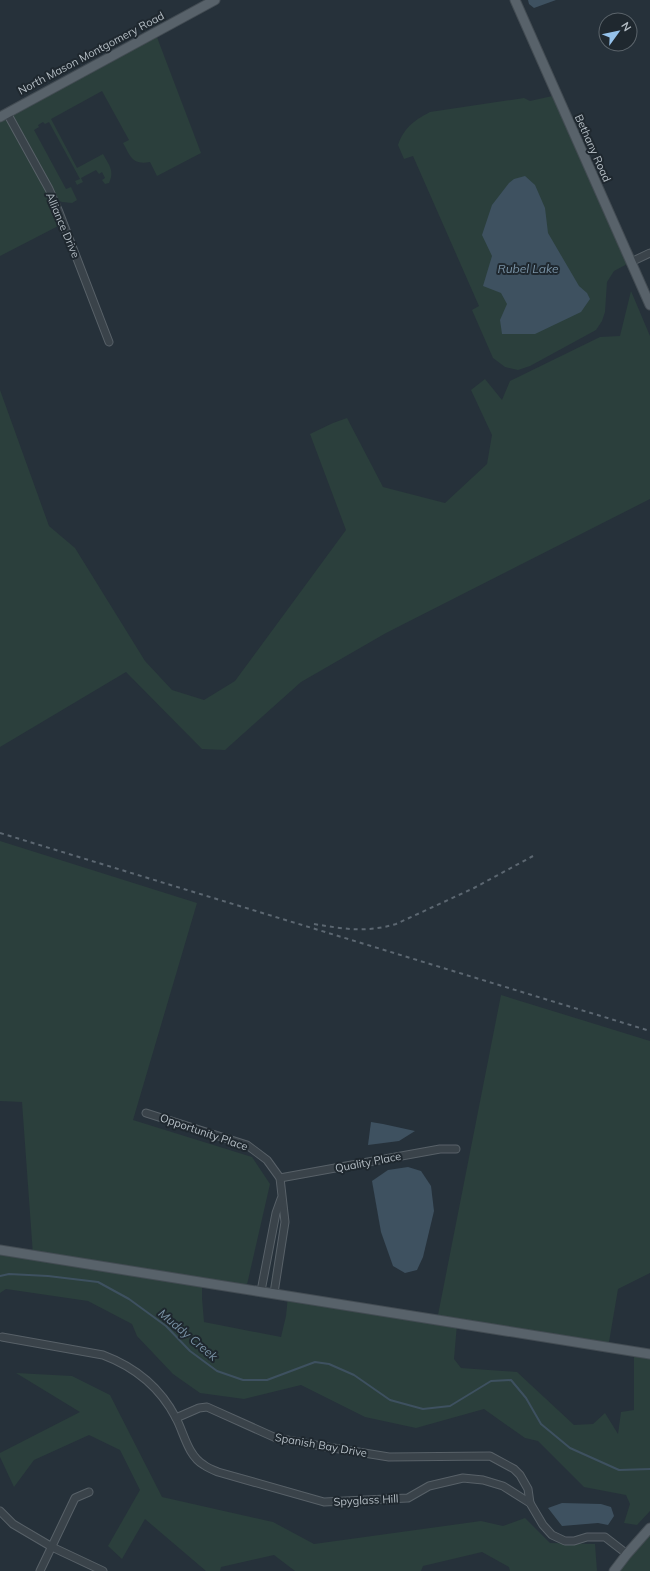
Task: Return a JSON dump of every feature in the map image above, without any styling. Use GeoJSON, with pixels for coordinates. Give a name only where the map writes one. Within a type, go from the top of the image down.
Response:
{"type":"FeatureCollection","features":[{"type":"Feature","properties":{"kind":"main road","name":"North Mason Montgomery Road"},"geometry":{"type":"LineString","coordinates":[[4,115],[215,0]]}},
{"type":"Feature","properties":{"kind":"main road","name":"Bethany Road"},"geometry":{"type":"LineString","coordinates":[[515,0],[650,305]]}},
{"type":"Feature","properties":{"kind":"main road"},"geometry":{"type":"LineString","coordinates":[[0,1250],[650,1354]]}},
{"type":"Feature","properties":{"kind":"main road"},"geometry":{"type":"LineString","coordinates":[[614,1571],[650,1528]]}},
{"type":"Feature","properties":{"kind":"street","name":"Alliance Drive"},"geometry":{"type":"LineString","coordinates":[[4,115],[49,189],[109,342]]}},
{"type":"Feature","properties":{"kind":"street"},"geometry":{"type":"LineString","coordinates":[[631,262],[650,253]]}},
{"type":"Feature","properties":{"kind":"street","name":"Opportunity Place"},"geometry":{"type":"LineString","coordinates":[[146,1113],[247,1145],[267,1160],[280,1178],[285,1222],[274,1293]]}},
{"type":"Feature","properties":{"kind":"street","name":"Quality Place"},"geometry":{"type":"LineString","coordinates":[[280,1178],[440,1149],[456,1149]]}},
{"type":"Feature","properties":{"kind":"street","name":"Opportunity Place"},"geometry":{"type":"LineString","coordinates":[[260,1291],[276,1213],[282,1195]]}},
{"type":"Feature","properties":{"kind":"street"},"geometry":{"type":"LineString","coordinates":[[2,1337],[103,1355],[116,1360],[140,1374],[155,1387],[165,1399],[176,1418]]}},
{"type":"Feature","properties":{"kind":"street","name":"Spanish Bay Drive"},"geometry":{"type":"LineString","coordinates":[[176,1418],[199,1408],[207,1407],[276,1438],[321,1446],[389,1457],[490,1456],[514,1469],[520,1476],[528,1489],[530,1503]]}},
{"type":"Feature","properties":{"kind":"street","name":"Spyglass Hill"},"geometry":{"type":"LineString","coordinates":[[176,1418],[192,1452],[203,1465],[218,1472],[324,1502],[408,1498],[429,1486],[463,1478],[483,1480],[503,1486],[530,1503],[543,1525],[552,1535],[565,1541],[574,1541],[587,1537],[605,1537],[627,1554]]}},
{"type":"Feature","properties":{"kind":"street"},"geometry":{"type":"LineString","coordinates":[[40,1571],[75,1498],[89,1492]]}},
{"type":"Feature","properties":{"kind":"street"},"geometry":{"type":"LineString","coordinates":[[0,1511],[13,1524],[52,1547],[103,1571]]}},
{"type":"Feature","properties":{"kind":"green space"},"geometry":{"type":"Polygon","coordinates":[[[155,32],[201,153],[157,176],[150,162],[139,162],[130,156],[123,143],[129,140],[102,91],[51,119],[77,168],[103,154],[111,171],[111,179],[109,183],[105,184],[102,180],[105,178],[102,172],[99,174],[96,170],[81,178],[83,182],[77,185],[75,181],[80,179],[49,122],[45,124],[43,122],[38,125],[39,127],[34,130],[66,189],[71,187],[77,200],[72,203],[54,199],[64,223],[0,256],[0,117],[155,32]]]}},
{"type":"Feature","properties":{"kind":"green space"},"geometry":{"type":"Polygon","coordinates":[[[557,95],[631,262],[614,271],[607,282],[605,312],[602,321],[596,330],[530,366],[518,370],[505,367],[493,358],[472,310],[479,306],[413,156],[404,159],[398,145],[406,129],[430,112],[524,98],[530,101],[557,95]]]}},
{"type":"Feature","properties":{"kind":"green space"},"geometry":{"type":"Polygon","coordinates":[[[631,291],[650,336],[650,499],[386,633],[301,682],[225,750],[202,749],[126,672],[0,747],[0,390],[49,526],[75,548],[145,661],[172,690],[204,700],[235,681],[346,530],[310,434],[347,418],[383,487],[445,503],[487,464],[492,435],[471,390],[485,379],[502,400],[510,381],[600,337],[620,336],[631,291]]]}},
{"type":"Feature","properties":{"kind":"green space"},"geometry":{"type":"Polygon","coordinates":[[[0,841],[197,903],[133,1120],[252,1157],[270,1184],[246,1289],[202,1282],[204,1322],[281,1337],[286,1316],[288,1296],[437,1320],[501,995],[650,1041],[650,1273],[618,1289],[608,1348],[457,1324],[454,1359],[461,1368],[517,1372],[574,1425],[593,1424],[605,1413],[618,1434],[621,1412],[634,1410],[634,1352],[650,1354],[650,1511],[637,1525],[624,1523],[630,1504],[626,1495],[584,1487],[538,1441],[525,1438],[484,1409],[416,1428],[365,1417],[301,1385],[244,1399],[200,1393],[173,1374],[137,1336],[132,1324],[88,1301],[6,1289],[0,1293],[0,1250],[33,1255],[22,1102],[0,1101],[0,841]]]}},
{"type":"Feature","properties":{"kind":"green space"},"geometry":{"type":"Polygon","coordinates":[[[16,1373],[72,1376],[110,1395],[162,1497],[273,1522],[314,1544],[481,1521],[503,1526],[525,1518],[550,1543],[595,1544],[597,1571],[510,1571],[509,1567],[482,1552],[423,1566],[421,1571],[295,1571],[274,1555],[221,1567],[220,1571],[206,1571],[145,1519],[122,1559],[108,1546],[140,1490],[120,1450],[89,1435],[34,1460],[14,1487],[0,1457],[0,1453],[80,1412],[16,1373]]]}},
{"type":"Feature","properties":{"kind":"green space"},"geometry":{"type":"Polygon","coordinates":[[[650,1528],[650,1571],[614,1571],[650,1528]]]}},
{"type":"Feature","properties":{"kind":"water"},"geometry":{"type":"Polygon","coordinates":[[[528,0],[556,0],[534,8],[529,4],[528,0]]]}},
{"type":"Feature","properties":{"kind":"water","name":"Rubel Lake"},"geometry":{"type":"Polygon","coordinates":[[[525,176],[535,185],[545,208],[548,233],[579,286],[587,293],[590,299],[581,312],[535,334],[502,334],[500,320],[507,304],[501,293],[483,286],[492,256],[482,235],[492,205],[509,183],[514,179],[525,176]]]}},
{"type":"Feature","properties":{"kind":"water"},"geometry":{"type":"Polygon","coordinates":[[[371,1122],[415,1131],[399,1141],[368,1145],[371,1122]]]}},
{"type":"Feature","properties":{"kind":"water"},"geometry":{"type":"Polygon","coordinates":[[[408,1167],[421,1171],[431,1186],[434,1211],[423,1257],[417,1270],[405,1273],[393,1266],[381,1232],[372,1181],[388,1170],[408,1167]]]}},
{"type":"Feature","properties":{"kind":"water"},"geometry":{"type":"Polygon","coordinates":[[[562,1503],[601,1504],[611,1507],[614,1516],[608,1525],[598,1523],[562,1526],[548,1508],[562,1503]]]}},
{"type":"Feature","properties":{"kind":"waterway","name":"Muddy Creek"},"geometry":{"type":"LineString","coordinates":[[0,1276],[9,1274],[48,1276],[98,1282],[129,1299],[166,1326],[190,1351],[217,1371],[243,1380],[267,1380],[315,1362],[329,1364],[354,1375],[390,1400],[423,1409],[450,1406],[491,1381],[511,1380],[526,1398],[541,1424],[570,1448],[619,1470],[650,1469]]}},
{"type":"Feature","properties":{"kind":"railway"},"geometry":{"type":"LineString","coordinates":[[0,833],[650,1031]]}},
{"type":"Feature","properties":{"kind":"railway"},"geometry":{"type":"LineString","coordinates":[[314,924],[345,929],[365,929],[385,927],[396,924],[474,888],[533,856]]}}]}
